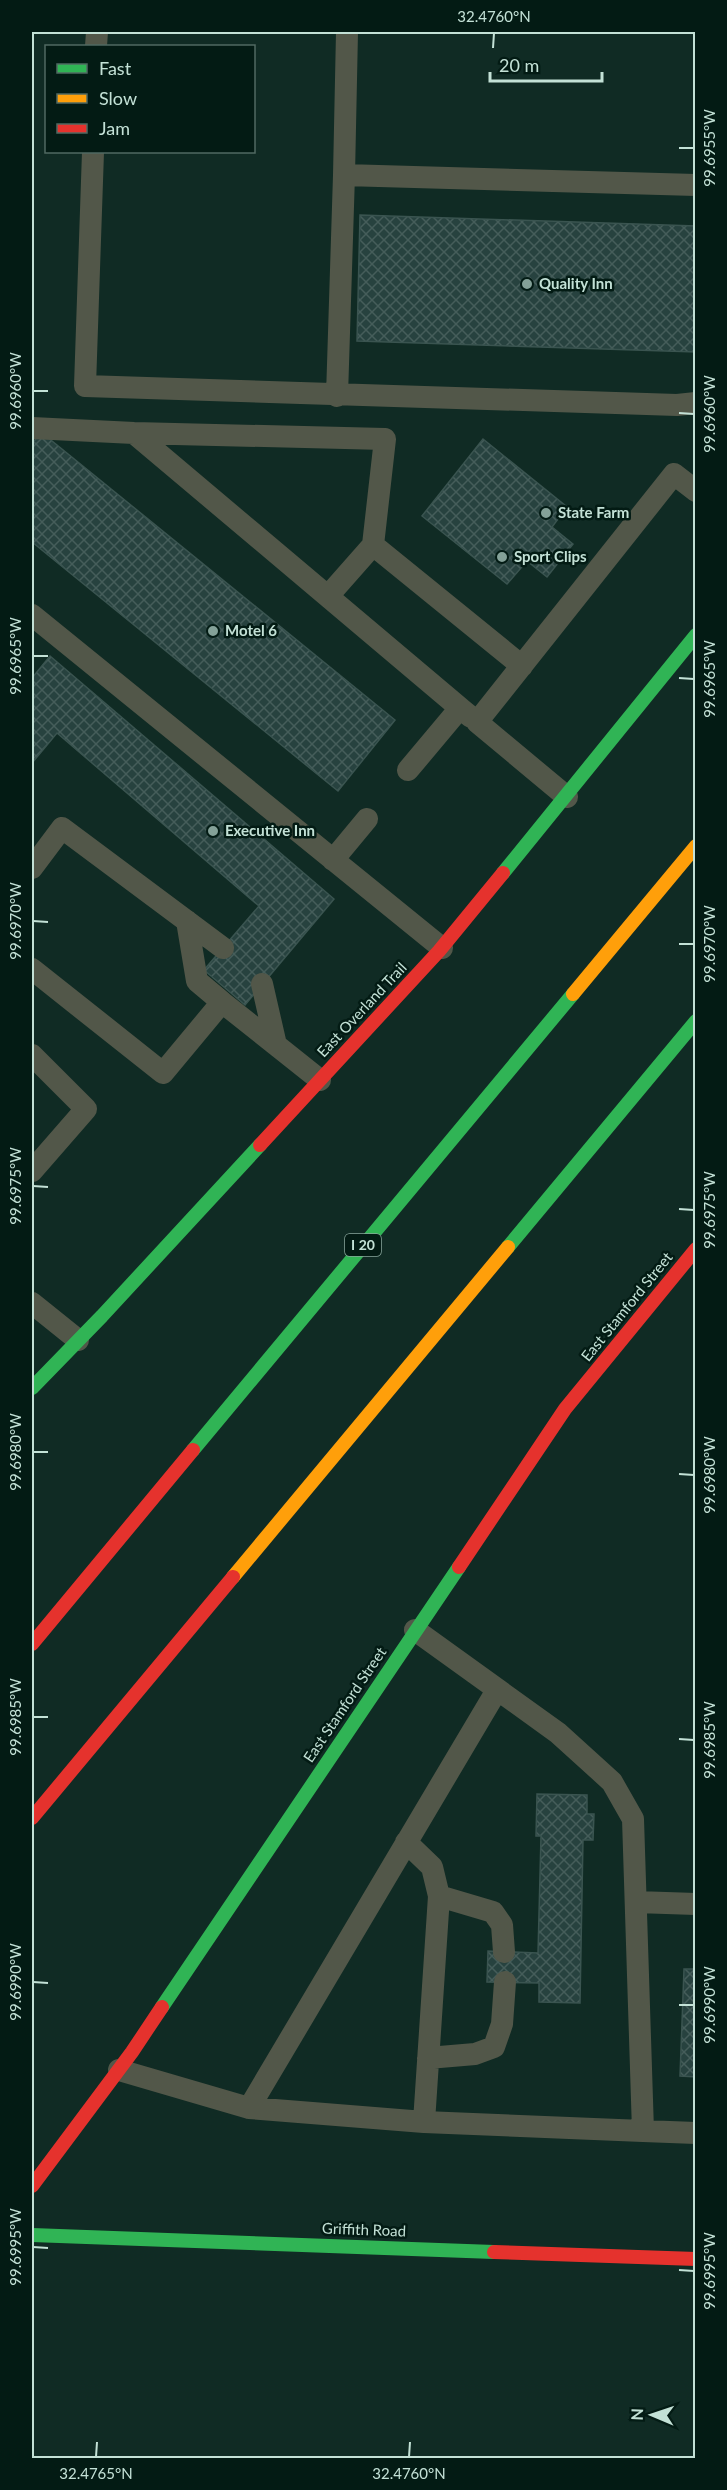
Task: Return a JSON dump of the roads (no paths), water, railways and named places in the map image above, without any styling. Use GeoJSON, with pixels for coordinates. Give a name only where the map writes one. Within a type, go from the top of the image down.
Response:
{"type":"FeatureCollection","features":[{"type":"Feature","properties":{"kind":"main road","name":"East Overland Trail"},"geometry":{"type":"LineString","coordinates":[[32,1388],[442,948],[567,797],[696,635]]}},
{"type":"Feature","properties":{"kind":"main road","name":"I 20"},"geometry":{"type":"LineString","coordinates":[[32,1644],[696,846]]}},
{"type":"Feature","properties":{"kind":"main road"},"geometry":{"type":"LineString","coordinates":[[32,1818],[696,1021]]}},
{"type":"Feature","properties":{"kind":"main road","name":"East Stamford Street"},"geometry":{"type":"LineString","coordinates":[[32,2186],[118,2070],[565,1409],[696,1250]]}},
{"type":"Feature","properties":{"kind":"main road","name":"Griffith Road"},"geometry":{"type":"LineString","coordinates":[[32,2235],[696,2259]]}},
{"type":"Feature","properties":{"kind":"lane"},"geometry":{"type":"LineString","coordinates":[[337,396],[347,32]]}},
{"type":"Feature","properties":{"kind":"lane"},"geometry":{"type":"LineString","coordinates":[[93,153],[85,386],[337,396],[677,405],[696,403]]}},
{"type":"Feature","properties":{"kind":"lane"},"geometry":{"type":"LineString","coordinates":[[344,175],[696,185]]}},
{"type":"Feature","properties":{"kind":"lane"},"geometry":{"type":"LineString","coordinates":[[32,428],[134,434],[385,439],[373,545],[328,596]]}},
{"type":"Feature","properties":{"kind":"lane"},"geometry":{"type":"LineString","coordinates":[[134,434],[567,797]]}},
{"type":"Feature","properties":{"kind":"lane"},"geometry":{"type":"LineString","coordinates":[[408,770],[522,666],[674,474],[696,491]]}},
{"type":"Feature","properties":{"kind":"lane"},"geometry":{"type":"LineString","coordinates":[[373,545],[522,666]]}},
{"type":"Feature","properties":{"kind":"lane"},"geometry":{"type":"LineString","coordinates":[[32,615],[442,948]]}},
{"type":"Feature","properties":{"kind":"lane"},"geometry":{"type":"LineString","coordinates":[[333,860],[367,819]]}},
{"type":"Feature","properties":{"kind":"lane"},"geometry":{"type":"LineString","coordinates":[[32,868],[62,828],[223,948]]}},
{"type":"Feature","properties":{"kind":"lane"},"geometry":{"type":"LineString","coordinates":[[187,921],[197,981],[320,1080]]}},
{"type":"Feature","properties":{"kind":"lane"},"geometry":{"type":"LineString","coordinates":[[32,969],[163,1073],[222,1002]]}},
{"type":"Feature","properties":{"kind":"lane"},"geometry":{"type":"LineString","coordinates":[[262,984],[276,1045]]}},
{"type":"Feature","properties":{"kind":"lane"},"geometry":{"type":"LineString","coordinates":[[32,1055],[86,1109],[32,1170]]}},
{"type":"Feature","properties":{"kind":"lane"},"geometry":{"type":"LineString","coordinates":[[32,1303],[78,1340]]}},
{"type":"Feature","properties":{"kind":"lane"},"geometry":{"type":"LineString","coordinates":[[416,1630],[558,1733],[612,1782],[633,1819],[643,2131]]}},
{"type":"Feature","properties":{"kind":"lane"},"geometry":{"type":"LineString","coordinates":[[249,2108],[497,1690]]}},
{"type":"Feature","properties":{"kind":"lane"},"geometry":{"type":"LineString","coordinates":[[406,1842],[432,1867],[439,1896],[424,2122]]}},
{"type":"Feature","properties":{"kind":"lane"},"geometry":{"type":"LineString","coordinates":[[439,1896],[493,1912],[502,1925],[504,1952]]}},
{"type":"Feature","properties":{"kind":"lane"},"geometry":{"type":"LineString","coordinates":[[636,1902],[696,1904]]}},
{"type":"Feature","properties":{"kind":"lane"},"geometry":{"type":"LineString","coordinates":[[428,2058],[475,2054],[494,2047],[502,2024],[505,1982]]}},
{"type":"Feature","properties":{"kind":"lane"},"geometry":{"type":"LineString","coordinates":[[118,2070],[249,2108],[424,2122],[696,2133]]}},
{"type":"Feature","properties":{"kind":"place","name":"Quality Inn"},"geometry":{"type":"Point","coordinates":[527,284]}},
{"type":"Feature","properties":{"kind":"place","name":"State Farm"},"geometry":{"type":"Point","coordinates":[546,513]}},
{"type":"Feature","properties":{"kind":"place","name":"Sport Clips"},"geometry":{"type":"Point","coordinates":[502,557]}},
{"type":"Feature","properties":{"kind":"place","name":"Motel 6"},"geometry":{"type":"Point","coordinates":[213,631]}},
{"type":"Feature","properties":{"kind":"place","name":"Executive Inn"},"geometry":{"type":"Point","coordinates":[213,831]}}]}
